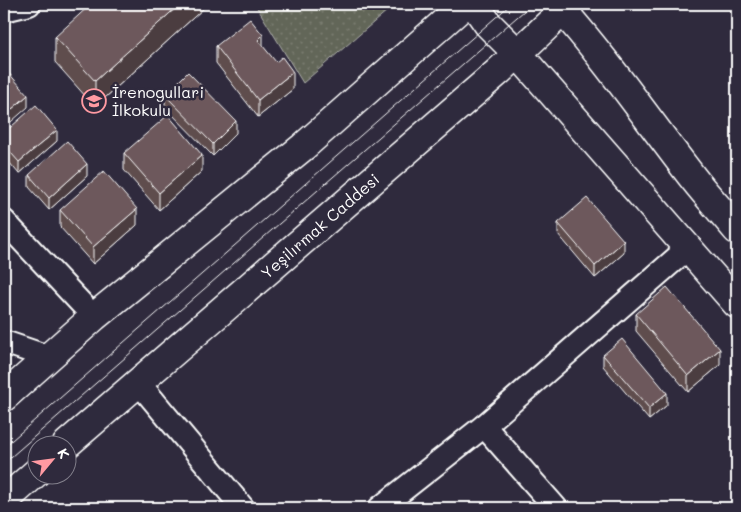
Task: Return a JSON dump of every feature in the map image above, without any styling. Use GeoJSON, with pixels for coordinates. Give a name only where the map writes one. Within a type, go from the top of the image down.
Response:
{"type":"FeatureCollection","features":[{"type":"Feature","properties":{"kind":"main road"},"geometry":{"type":"LineString","coordinates":[[4,397],[94,317],[303,147],[465,4]]}},
{"type":"Feature","properties":{"kind":"main road"},"geometry":{"type":"LineString","coordinates":[[474,4],[488,24],[518,54],[737,304]]}},
{"type":"Feature","properties":{"kind":"main road"},"geometry":{"type":"LineString","coordinates":[[563,6],[694,179],[737,230]]}},
{"type":"Feature","properties":{"kind":"main road","name":"Yeşilırmak Caddesi"},"geometry":{"type":"LineString","coordinates":[[78,434],[518,54],[563,6]]}},
{"type":"Feature","properties":{"kind":"main road"},"geometry":{"type":"LineString","coordinates":[[4,501],[28,480]]}},
{"type":"Feature","properties":{"kind":"street"},"geometry":{"type":"LineString","coordinates":[[4,7],[8,10],[29,4]]}},
{"type":"Feature","properties":{"kind":"street"},"geometry":{"type":"LineString","coordinates":[[4,221],[94,317]]}},
{"type":"Feature","properties":{"kind":"street"},"geometry":{"type":"LineString","coordinates":[[380,508],[484,426],[688,248]]}},
{"type":"Feature","properties":{"kind":"street"},"geometry":{"type":"LineString","coordinates":[[4,342],[48,356]]}},
{"type":"Feature","properties":{"kind":"street"},"geometry":{"type":"LineString","coordinates":[[138,382],[243,508]]}},
{"type":"Feature","properties":{"kind":"street"},"geometry":{"type":"LineString","coordinates":[[484,426],[556,508]]}},
{"type":"Feature","properties":{"kind":"green space"},"geometry":{"type":"Polygon","coordinates":[[[255,4],[395,4],[303,83],[255,4]]]}},
{"type":"Feature","properties":{"kind":"building"},"geometry":{"type":"Polygon","coordinates":[[[91,4],[180,4],[95,81],[55,37],[91,4]]]}},
{"type":"Feature","properties":{"kind":"building"},"geometry":{"type":"Polygon","coordinates":[[[250,19],[263,35],[258,40],[276,62],[282,57],[293,72],[258,100],[216,46],[250,19]]]}},
{"type":"Feature","properties":{"kind":"building"},"geometry":{"type":"Polygon","coordinates":[[[6,70],[28,95],[4,116],[4,72],[6,70]]]}},
{"type":"Feature","properties":{"kind":"building"},"geometry":{"type":"Polygon","coordinates":[[[188,72],[236,121],[213,144],[165,95],[188,72]]]}},
{"type":"Feature","properties":{"kind":"building"},"geometry":{"type":"Polygon","coordinates":[[[36,105],[57,130],[19,162],[4,145],[4,133],[36,105]]]}},
{"type":"Feature","properties":{"kind":"building"},"geometry":{"type":"Polygon","coordinates":[[[168,115],[202,155],[159,193],[124,153],[168,115]]]}},
{"type":"Feature","properties":{"kind":"building"},"geometry":{"type":"Polygon","coordinates":[[[67,141],[87,164],[49,198],[29,175],[67,141]]]}},
{"type":"Feature","properties":{"kind":"building"},"geometry":{"type":"Polygon","coordinates":[[[104,171],[137,209],[93,247],[60,210],[104,171]]]}},
{"type":"Feature","properties":{"kind":"building"},"geometry":{"type":"Polygon","coordinates":[[[587,198],[624,241],[595,266],[558,223],[587,198]]]}},
{"type":"Feature","properties":{"kind":"building"},"geometry":{"type":"Polygon","coordinates":[[[667,287],[720,349],[688,376],[636,314],[667,287]]]}},
{"type":"Feature","properties":{"kind":"building"},"geometry":{"type":"Polygon","coordinates":[[[622,339],[667,393],[649,408],[603,355],[622,339]]]}},
{"type":"Feature","properties":{"kind":"tram line"},"geometry":{"type":"LineString","coordinates":[[4,447],[511,4]]}},
{"type":"Feature","properties":{"kind":"tram line"},"geometry":{"type":"LineString","coordinates":[[4,463],[532,4]]}},
{"type":"Feature","properties":{"kind":"place","name":"İrenogullari İlkokulu"},"geometry":{"type":"Point","coordinates":[94,101]}}]}
